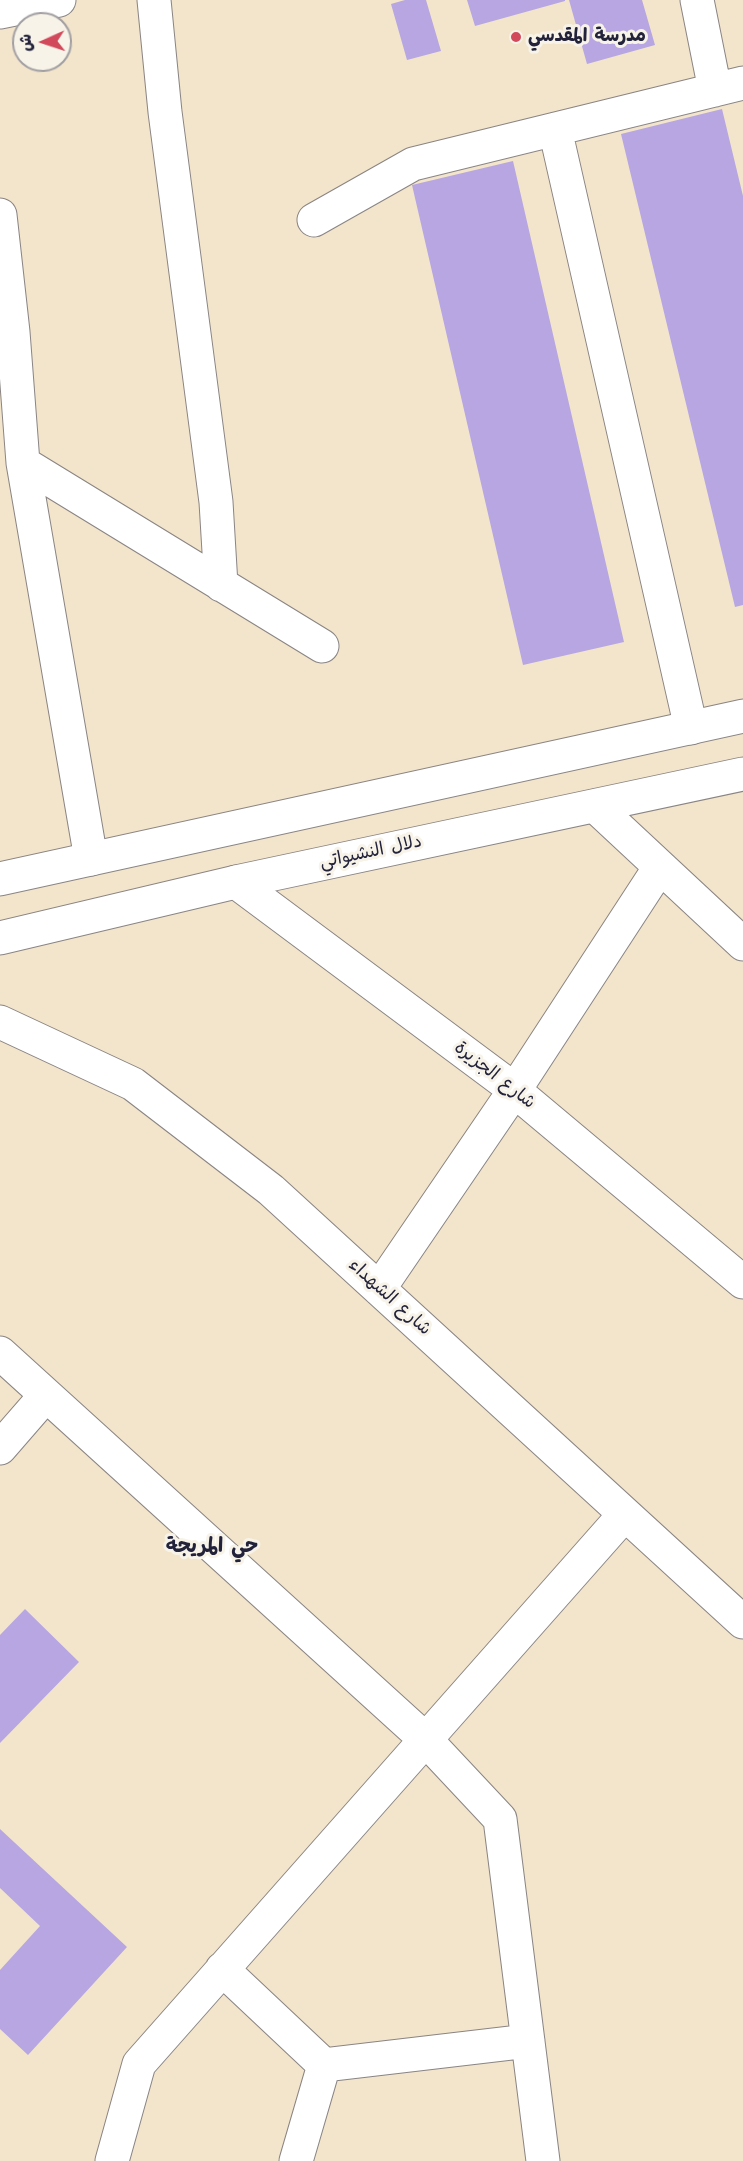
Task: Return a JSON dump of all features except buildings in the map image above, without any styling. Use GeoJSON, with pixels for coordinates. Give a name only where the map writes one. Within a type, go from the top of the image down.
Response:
{"type":"FeatureCollection","features":[{"type":"Feature","properties":{"kind":"street"},"geometry":{"type":"LineString","coordinates":[[0,12],[59,0]]}},
{"type":"Feature","properties":{"kind":"street"},"geometry":{"type":"LineString","coordinates":[[154,0],[165,112],[216,502],[221,585]]}},
{"type":"Feature","properties":{"kind":"street"},"geometry":{"type":"LineString","coordinates":[[314,219],[413,164],[729,86],[697,0]]}},
{"type":"Feature","properties":{"kind":"street"},"geometry":{"type":"LineString","coordinates":[[555,129],[691,728]]}},
{"type":"Feature","properties":{"kind":"street"},"geometry":{"type":"LineString","coordinates":[[0,215],[13,332],[23,463],[91,859]]}},
{"type":"Feature","properties":{"kind":"street"},"geometry":{"type":"LineString","coordinates":[[23,463],[322,646]]}},
{"type":"Feature","properties":{"kind":"street"},"geometry":{"type":"LineString","coordinates":[[0,879],[743,716]]}},
{"type":"Feature","properties":{"kind":"street","name":"دلال النشيواتي"},"geometry":{"type":"LineString","coordinates":[[0,938],[236,882],[743,774]]}},
{"type":"Feature","properties":{"kind":"street"},"geometry":{"type":"LineString","coordinates":[[595,806],[743,944]]}},
{"type":"Feature","properties":{"kind":"street"},"geometry":{"type":"LineString","coordinates":[[380,1289],[514,1091],[660,867]]}},
{"type":"Feature","properties":{"kind":"street","name":"شارع الجزيرة"},"geometry":{"type":"LineString","coordinates":[[236,882],[514,1091],[743,1281]]}},
{"type":"Feature","properties":{"kind":"street","name":"شارع الشهداء"},"geometry":{"type":"LineString","coordinates":[[0,1022],[133,1084],[271,1190],[625,1514],[739,1610]]}},
{"type":"Feature","properties":{"kind":"street"},"geometry":{"type":"LineString","coordinates":[[0,1353],[425,1739],[500,1819],[543,2161]]}},
{"type":"Feature","properties":{"kind":"street"},"geometry":{"type":"LineString","coordinates":[[0,1448],[46,1395]]}},
{"type":"Feature","properties":{"kind":"street"},"geometry":{"type":"LineString","coordinates":[[112,2161],[139,2064],[625,1514]]}},
{"type":"Feature","properties":{"kind":"street"},"geometry":{"type":"LineString","coordinates":[[222,1969],[324,2065],[528,2041]]}},
{"type":"Feature","properties":{"kind":"street"},"geometry":{"type":"LineString","coordinates":[[297,2161],[324,2065]]}},
{"type":"Feature","properties":{"kind":"place","name":"مدرسة المقدسي"},"geometry":{"type":"Point","coordinates":[516,37]}},
{"type":"Feature","properties":{"kind":"district","name":"حي المريجة"},"geometry":{"type":"Point","coordinates":[212,1548]}}]}
